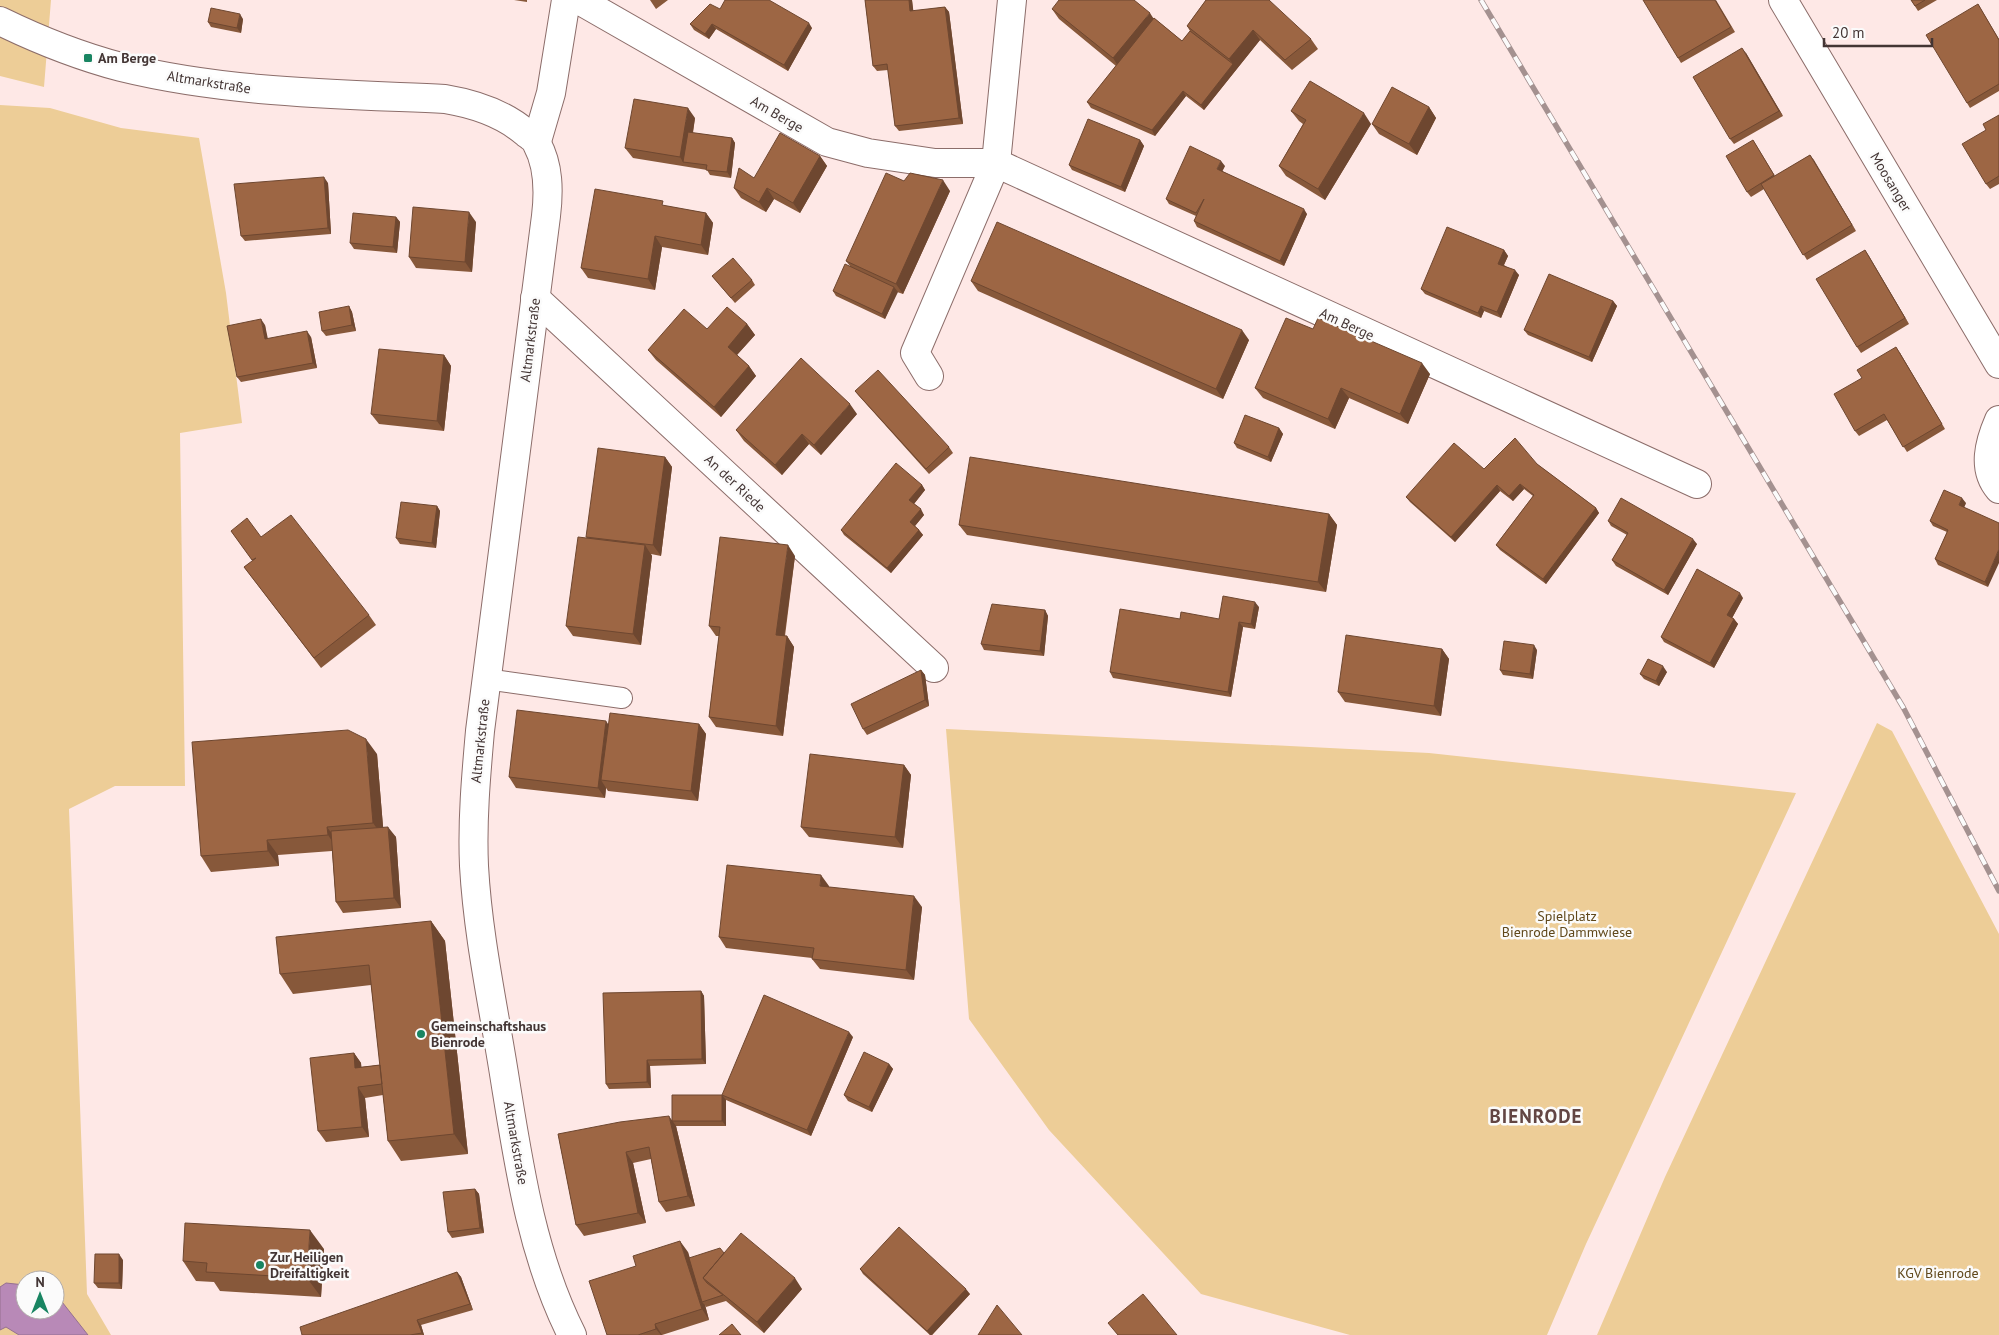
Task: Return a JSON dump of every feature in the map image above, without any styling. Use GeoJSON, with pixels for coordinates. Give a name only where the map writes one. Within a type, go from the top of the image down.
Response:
{"type":"FeatureCollection","features":[{"type":"Feature","properties":{"kind":"street"},"geometry":{"type":"LineString","coordinates":[[537,142],[551,93],[566,0]]}},
{"type":"Feature","properties":{"kind":"street","name":"Am Berge"},"geometry":{"type":"LineString","coordinates":[[579,0],[827,142],[868,153],[935,163],[996,163],[1697,484]]}},
{"type":"Feature","properties":{"kind":"street"},"geometry":{"type":"LineString","coordinates":[[929,376],[916,353],[996,163],[1012,0]]}},
{"type":"Feature","properties":{"kind":"street","name":"Moosanger"},"geometry":{"type":"LineString","coordinates":[[1783,0],[1999,364]]}},
{"type":"Feature","properties":{"kind":"street","name":"Altmarkstraße"},"geometry":{"type":"LineString","coordinates":[[0,22],[42,41],[88,58],[121,67],[215,84],[283,92],[445,99],[465,102],[503,116],[537,142],[544,159],[548,194],[486,679],[474,812],[474,866],[478,910],[518,1158],[537,1245],[552,1290],[572,1335]]}},
{"type":"Feature","properties":{"kind":"street","name":"An der Riede"},"geometry":{"type":"LineString","coordinates":[[535,298],[934,668]]}},
{"type":"Feature","properties":{"kind":"street"},"geometry":{"type":"LineString","coordinates":[[1999,420],[1988,457],[1992,480],[1999,489]]}},
{"type":"Feature","properties":{"kind":"lane"},"geometry":{"type":"LineString","coordinates":[[486,679],[622,698]]}},
{"type":"Feature","properties":{"kind":"green space"},"geometry":{"type":"Polygon","coordinates":[[[0,0],[51,0],[44,87],[0,76],[0,0]]]}},
{"type":"Feature","properties":{"kind":"green space"},"geometry":{"type":"Polygon","coordinates":[[[0,105],[50,108],[121,128],[199,138],[226,293],[242,423],[180,433],[185,786],[115,786],[69,809],[87,1294],[111,1335],[0,1335],[0,105]]]}},
{"type":"Feature","properties":{"kind":"green space","name":"KGV Bienrode"},"geometry":{"type":"Polygon","coordinates":[[[1877,723],[1892,731],[1999,934],[1999,1335],[1597,1335],[1665,1177],[1877,723]]]}},
{"type":"Feature","properties":{"kind":"green space","name":"Spielplatz Bienrode Dammwiese"},"geometry":{"type":"Polygon","coordinates":[[[946,729],[1429,753],[1796,793],[1586,1244],[1547,1335],[1350,1335],[1201,1294],[1049,1130],[969,1019],[946,729]]]}},
{"type":"Feature","properties":{"kind":"shaded area"},"geometry":{"type":"Polygon","coordinates":[[[6,1283],[15,1284],[15,1320],[65,1320],[65,1306],[88,1335],[19,1335],[6,1327],[0,1330],[0,1287],[6,1283]]]}},
{"type":"Feature","properties":{"kind":"building"},"geometry":{"type":"Polygon","coordinates":[[[725,0],[769,0],[809,23],[784,65],[712,24],[705,34],[690,24],[710,4],[720,9],[725,0]]]}},
{"type":"Feature","properties":{"kind":"building"},"geometry":{"type":"Polygon","coordinates":[[[865,0],[909,0],[910,11],[945,7],[959,118],[895,126],[887,64],[873,66],[865,0]]]}},
{"type":"Feature","properties":{"kind":"building"},"geometry":{"type":"Polygon","coordinates":[[[1059,0],[1134,0],[1150,13],[1113,58],[1052,9],[1059,0]]]}},
{"type":"Feature","properties":{"kind":"building"},"geometry":{"type":"Polygon","coordinates":[[[1206,0],[1269,0],[1311,39],[1285,60],[1253,30],[1229,59],[1187,26],[1206,0]]]}},
{"type":"Feature","properties":{"kind":"building"},"geometry":{"type":"Polygon","coordinates":[[[1643,0],[1715,0],[1731,27],[1678,58],[1643,0]]]}},
{"type":"Feature","properties":{"kind":"building"},"geometry":{"type":"Polygon","coordinates":[[[1911,0],[1925,0],[1915,6],[1911,0]]]}},
{"type":"Feature","properties":{"kind":"building"},"geometry":{"type":"Polygon","coordinates":[[[1978,4],[1999,40],[1999,84],[1967,103],[1926,35],[1978,4]]]}},
{"type":"Feature","properties":{"kind":"building"},"geometry":{"type":"Polygon","coordinates":[[[211,8],[240,14],[237,28],[208,22],[211,8]]]}},
{"type":"Feature","properties":{"kind":"building"},"geometry":{"type":"Polygon","coordinates":[[[1154,18],[1182,41],[1190,31],[1233,64],[1201,105],[1183,91],[1152,130],[1087,102],[1154,18]]]}},
{"type":"Feature","properties":{"kind":"building"},"geometry":{"type":"Polygon","coordinates":[[[1742,48],[1779,111],[1730,139],[1693,77],[1742,48]]]}},
{"type":"Feature","properties":{"kind":"building"},"geometry":{"type":"Polygon","coordinates":[[[1310,81],[1364,113],[1318,189],[1279,166],[1306,120],[1291,111],[1310,81]]]}},
{"type":"Feature","properties":{"kind":"building"},"geometry":{"type":"Polygon","coordinates":[[[1392,87],[1429,107],[1409,144],[1372,124],[1392,87]]]}},
{"type":"Feature","properties":{"kind":"building"},"geometry":{"type":"Polygon","coordinates":[[[634,99],[688,108],[680,157],[625,148],[634,99]]]}},
{"type":"Feature","properties":{"kind":"building"},"geometry":{"type":"Polygon","coordinates":[[[1999,115],[1999,176],[1986,184],[1962,144],[1986,130],[1983,124],[1999,115]]]}},
{"type":"Feature","properties":{"kind":"building"},"geometry":{"type":"Polygon","coordinates":[[[1088,119],[1140,140],[1121,187],[1069,165],[1088,119]]]}},
{"type":"Feature","properties":{"kind":"building"},"geometry":{"type":"Polygon","coordinates":[[[688,132],[732,138],[727,172],[706,170],[707,165],[683,162],[688,132]]]}},
{"type":"Feature","properties":{"kind":"building"},"geometry":{"type":"Polygon","coordinates":[[[780,133],[820,156],[793,203],[767,188],[759,202],[734,188],[739,168],[754,178],[780,133]]]}},
{"type":"Feature","properties":{"kind":"building"},"geometry":{"type":"Polygon","coordinates":[[[1753,140],[1774,175],[1747,192],[1726,156],[1753,140]]]}},
{"type":"Feature","properties":{"kind":"building"},"geometry":{"type":"Polygon","coordinates":[[[1190,146],[1221,161],[1217,169],[1304,209],[1280,261],[1194,221],[1204,199],[1196,213],[1166,199],[1190,146]]]}},
{"type":"Feature","properties":{"kind":"building"},"geometry":{"type":"Polygon","coordinates":[[[1810,155],[1852,225],[1803,255],[1761,184],[1810,155]]]}},
{"type":"Feature","properties":{"kind":"building"},"geometry":{"type":"Polygon","coordinates":[[[886,173],[904,181],[910,173],[943,180],[896,284],[846,261],[886,173]]]}},
{"type":"Feature","properties":{"kind":"building"},"geometry":{"type":"Polygon","coordinates":[[[324,177],[328,228],[241,236],[234,184],[324,177]]]}},
{"type":"Feature","properties":{"kind":"building"},"geometry":{"type":"Polygon","coordinates":[[[595,189],[663,201],[662,205],[706,213],[701,245],[655,236],[648,279],[581,268],[595,189]]]}},
{"type":"Feature","properties":{"kind":"building"},"geometry":{"type":"Polygon","coordinates":[[[413,207],[469,212],[465,262],[409,257],[413,207]]]}},
{"type":"Feature","properties":{"kind":"building"},"geometry":{"type":"Polygon","coordinates":[[[353,213],[396,217],[393,247],[350,243],[353,213]]]}},
{"type":"Feature","properties":{"kind":"building"},"geometry":{"type":"Polygon","coordinates":[[[997,222],[1242,330],[1216,389],[971,281],[997,222]]]}},
{"type":"Feature","properties":{"kind":"building"},"geometry":{"type":"Polygon","coordinates":[[[1447,227],[1504,250],[1498,264],[1515,270],[1497,312],[1481,306],[1478,313],[1421,289],[1447,227]]]}},
{"type":"Feature","properties":{"kind":"building"},"geometry":{"type":"Polygon","coordinates":[[[1865,250],[1905,318],[1857,347],[1816,279],[1865,250]]]}},
{"type":"Feature","properties":{"kind":"building"},"geometry":{"type":"Polygon","coordinates":[[[733,258],[752,280],[731,298],[712,276],[733,258]]]}},
{"type":"Feature","properties":{"kind":"building"},"geometry":{"type":"Polygon","coordinates":[[[845,264],[894,287],[882,314],[833,291],[845,264]]]}},
{"type":"Feature","properties":{"kind":"building"},"geometry":{"type":"Polygon","coordinates":[[[1549,274],[1613,301],[1589,357],[1524,330],[1549,274]]]}},
{"type":"Feature","properties":{"kind":"building"},"geometry":{"type":"Polygon","coordinates":[[[349,306],[352,325],[322,331],[319,312],[349,306]]]}},
{"type":"Feature","properties":{"kind":"building"},"geometry":{"type":"Polygon","coordinates":[[[727,307],[747,324],[728,347],[749,366],[714,407],[648,350],[684,309],[707,329],[727,307]]]}},
{"type":"Feature","properties":{"kind":"building"},"geometry":{"type":"Polygon","coordinates":[[[1286,318],[1313,329],[1318,318],[1422,363],[1400,414],[1341,388],[1328,419],[1255,388],[1286,318]]]}},
{"type":"Feature","properties":{"kind":"building"},"geometry":{"type":"Polygon","coordinates":[[[261,319],[265,339],[307,331],[313,363],[237,377],[227,326],[261,319]]]}},
{"type":"Feature","properties":{"kind":"building"},"geometry":{"type":"Polygon","coordinates":[[[1896,347],[1942,424],[1903,447],[1884,414],[1855,431],[1834,394],[1862,378],[1857,370],[1896,347]]]}},
{"type":"Feature","properties":{"kind":"building"},"geometry":{"type":"Polygon","coordinates":[[[379,349],[444,355],[437,421],[371,414],[379,349]]]}},
{"type":"Feature","properties":{"kind":"building"},"geometry":{"type":"Polygon","coordinates":[[[801,358],[850,404],[814,445],[802,434],[775,465],[736,430],[801,358]]]}},
{"type":"Feature","properties":{"kind":"building"},"geometry":{"type":"Polygon","coordinates":[[[878,370],[949,447],[926,469],[855,391],[878,370]]]}},
{"type":"Feature","properties":{"kind":"building"},"geometry":{"type":"Polygon","coordinates":[[[1245,415],[1279,428],[1268,457],[1234,443],[1245,415]]]}},
{"type":"Feature","properties":{"kind":"building"},"geometry":{"type":"Polygon","coordinates":[[[1515,438],[1537,464],[1596,508],[1543,579],[1496,545],[1534,495],[1520,484],[1509,496],[1497,485],[1451,537],[1406,497],[1454,443],[1484,469],[1515,438]]]}},
{"type":"Feature","properties":{"kind":"building"},"geometry":{"type":"Polygon","coordinates":[[[598,448],[665,457],[653,545],[586,537],[598,448]]]}},
{"type":"Feature","properties":{"kind":"building"},"geometry":{"type":"Polygon","coordinates":[[[970,457],[1329,514],[1318,582],[959,525],[970,457]]]}},
{"type":"Feature","properties":{"kind":"building"},"geometry":{"type":"Polygon","coordinates":[[[896,463],[922,485],[909,500],[921,509],[910,522],[919,530],[887,568],[841,530],[896,463]]]}},
{"type":"Feature","properties":{"kind":"building"},"geometry":{"type":"Polygon","coordinates":[[[1944,490],[1962,498],[1959,505],[1999,523],[1999,549],[1985,582],[1935,559],[1948,530],[1930,521],[1944,490]]]}},
{"type":"Feature","properties":{"kind":"building"},"geometry":{"type":"Polygon","coordinates":[[[1621,498],[1693,539],[1664,590],[1612,560],[1628,533],[1608,521],[1621,498]]]}},
{"type":"Feature","properties":{"kind":"building"},"geometry":{"type":"Polygon","coordinates":[[[401,502],[437,506],[432,543],[396,538],[401,502]]]}},
{"type":"Feature","properties":{"kind":"building"},"geometry":{"type":"Polygon","coordinates":[[[291,515],[369,615],[314,658],[244,567],[256,558],[252,560],[231,531],[247,518],[261,537],[291,515]]]}},
{"type":"Feature","properties":{"kind":"building"},"geometry":{"type":"Polygon","coordinates":[[[578,537],[645,545],[633,634],[566,626],[578,537]]]}},
{"type":"Feature","properties":{"kind":"building"},"geometry":{"type":"Polygon","coordinates":[[[720,537],[788,545],[776,635],[787,636],[776,726],[709,717],[720,627],[709,626],[720,537]]]}},
{"type":"Feature","properties":{"kind":"building"},"geometry":{"type":"Polygon","coordinates":[[[1697,569],[1740,593],[1727,615],[1734,619],[1710,663],[1661,637],[1697,569]]]}},
{"type":"Feature","properties":{"kind":"building"},"geometry":{"type":"Polygon","coordinates":[[[1223,596],[1255,602],[1251,624],[1239,622],[1228,692],[1110,672],[1120,609],[1180,619],[1181,612],[1219,619],[1223,596]]]}},
{"type":"Feature","properties":{"kind":"building"},"geometry":{"type":"Polygon","coordinates":[[[992,604],[1045,610],[1040,651],[981,644],[992,604]]]}},
{"type":"Feature","properties":{"kind":"building"},"geometry":{"type":"Polygon","coordinates":[[[1346,635],[1442,649],[1434,706],[1338,692],[1346,635]]]}},
{"type":"Feature","properties":{"kind":"building"},"geometry":{"type":"Polygon","coordinates":[[[1504,641],[1534,645],[1530,674],[1500,670],[1504,641]]]}},
{"type":"Feature","properties":{"kind":"building"},"geometry":{"type":"Polygon","coordinates":[[[1648,659],[1663,666],[1656,681],[1640,674],[1648,659]]]}},
{"type":"Feature","properties":{"kind":"building"},"geometry":{"type":"Polygon","coordinates":[[[921,670],[925,700],[863,729],[851,704],[921,670]]]}},
{"type":"Feature","properties":{"kind":"building"},"geometry":{"type":"Polygon","coordinates":[[[517,710],[606,721],[598,788],[509,777],[517,710]]]}},
{"type":"Feature","properties":{"kind":"building"},"geometry":{"type":"Polygon","coordinates":[[[610,713],[699,724],[691,791],[601,780],[610,713]]]}},
{"type":"Feature","properties":{"kind":"building"},"geometry":{"type":"Polygon","coordinates":[[[348,730],[366,739],[373,823],[327,827],[328,835],[267,840],[268,851],[201,856],[192,742],[348,730]]]}},
{"type":"Feature","properties":{"kind":"building"},"geometry":{"type":"Polygon","coordinates":[[[810,754],[904,765],[895,837],[801,827],[810,754]]]}},
{"type":"Feature","properties":{"kind":"building"},"geometry":{"type":"Polygon","coordinates":[[[388,827],[394,898],[336,902],[331,831],[388,827]]]}},
{"type":"Feature","properties":{"kind":"building"},"geometry":{"type":"Polygon","coordinates":[[[727,865],[821,875],[820,886],[914,896],[906,970],[812,959],[814,948],[719,937],[727,865]]]}},
{"type":"Feature","properties":{"kind":"building","name":"Gemeinschaftshaus Bienrode"},"geometry":{"type":"Polygon","coordinates":[[[431,921],[454,1134],[388,1141],[369,965],[280,974],[276,937],[431,921]]]}},
{"type":"Feature","properties":{"kind":"building"},"geometry":{"type":"Polygon","coordinates":[[[701,991],[702,1059],[647,1060],[647,1082],[606,1084],[603,993],[701,991]]]}},
{"type":"Feature","properties":{"kind":"building"},"geometry":{"type":"Polygon","coordinates":[[[764,995],[849,1032],[807,1130],[722,1095],[764,995]]]}},
{"type":"Feature","properties":{"kind":"building"},"geometry":{"type":"Polygon","coordinates":[[[864,1052],[889,1064],[869,1107],[844,1095],[864,1052]]]}},
{"type":"Feature","properties":{"kind":"building"},"geometry":{"type":"Polygon","coordinates":[[[354,1053],[355,1068],[380,1065],[382,1084],[358,1087],[362,1127],[318,1131],[310,1058],[354,1053]]]}},
{"type":"Feature","properties":{"kind":"building"},"geometry":{"type":"Polygon","coordinates":[[[672,1095],[722,1095],[722,1121],[672,1121],[672,1095]]]}},
{"type":"Feature","properties":{"kind":"building"},"geometry":{"type":"Polygon","coordinates":[[[669,1116],[688,1196],[659,1202],[649,1147],[626,1152],[638,1213],[576,1225],[558,1134],[620,1122],[669,1116]]]}},
{"type":"Feature","properties":{"kind":"building"},"geometry":{"type":"Polygon","coordinates":[[[475,1189],[480,1228],[448,1232],[443,1192],[475,1189]]]}},
{"type":"Feature","properties":{"kind":"building"},"geometry":{"type":"Polygon","coordinates":[[[185,1223],[310,1230],[307,1278],[206,1272],[207,1263],[183,1261],[185,1223]]]}},
{"type":"Feature","properties":{"kind":"building"},"geometry":{"type":"Polygon","coordinates":[[[899,1227],[966,1289],[927,1331],[860,1269],[899,1227]]]}},
{"type":"Feature","properties":{"kind":"building"},"geometry":{"type":"Polygon","coordinates":[[[741,1233],[795,1278],[757,1322],[703,1278],[741,1233]]]}},
{"type":"Feature","properties":{"kind":"building"},"geometry":{"type":"Polygon","coordinates":[[[680,1241],[702,1309],[655,1324],[656,1329],[638,1335],[607,1335],[589,1281],[636,1266],[633,1256],[680,1241]]]}},
{"type":"Feature","properties":{"kind":"building"},"geometry":{"type":"Polygon","coordinates":[[[720,1248],[724,1253],[703,1278],[723,1295],[702,1302],[689,1258],[720,1248]]]}},
{"type":"Feature","properties":{"kind":"building"},"geometry":{"type":"Polygon","coordinates":[[[95,1254],[119,1254],[119,1283],[94,1283],[95,1254]]]}},
{"type":"Feature","properties":{"kind":"building"},"geometry":{"type":"Polygon","coordinates":[[[457,1272],[470,1304],[417,1320],[422,1333],[410,1335],[302,1335],[300,1327],[457,1272]]]}},
{"type":"Feature","properties":{"kind":"building"},"geometry":{"type":"Polygon","coordinates":[[[1143,1294],[1177,1335],[1118,1335],[1108,1323],[1143,1294]]]}},
{"type":"Feature","properties":{"kind":"building"},"geometry":{"type":"Polygon","coordinates":[[[997,1305],[1022,1335],[978,1335],[997,1305]]]}},
{"type":"Feature","properties":{"kind":"building"},"geometry":{"type":"Polygon","coordinates":[[[732,1324],[741,1335],[719,1335],[732,1324]]]}},
{"type":"Feature","properties":{"kind":"railway"},"geometry":{"type":"LineString","coordinates":[[1481,0],[1903,707],[1999,891]]}},
{"type":"Feature","properties":{"kind":"place","name":"Am Berge"},"geometry":{"type":"Point","coordinates":[88,58]}},
{"type":"Feature","properties":{"kind":"place","name":"Gemeinschaftshaus Bienrode"},"geometry":{"type":"Point","coordinates":[421,1034]}},
{"type":"Feature","properties":{"kind":"place","name":"Zur Heiligen Dreifaltigkeit"},"geometry":{"type":"Point","coordinates":[260,1265]}},
{"type":"Feature","properties":{"kind":"district","name":"BIENRODE"},"geometry":{"type":"Point","coordinates":[1536,1116]}}]}
